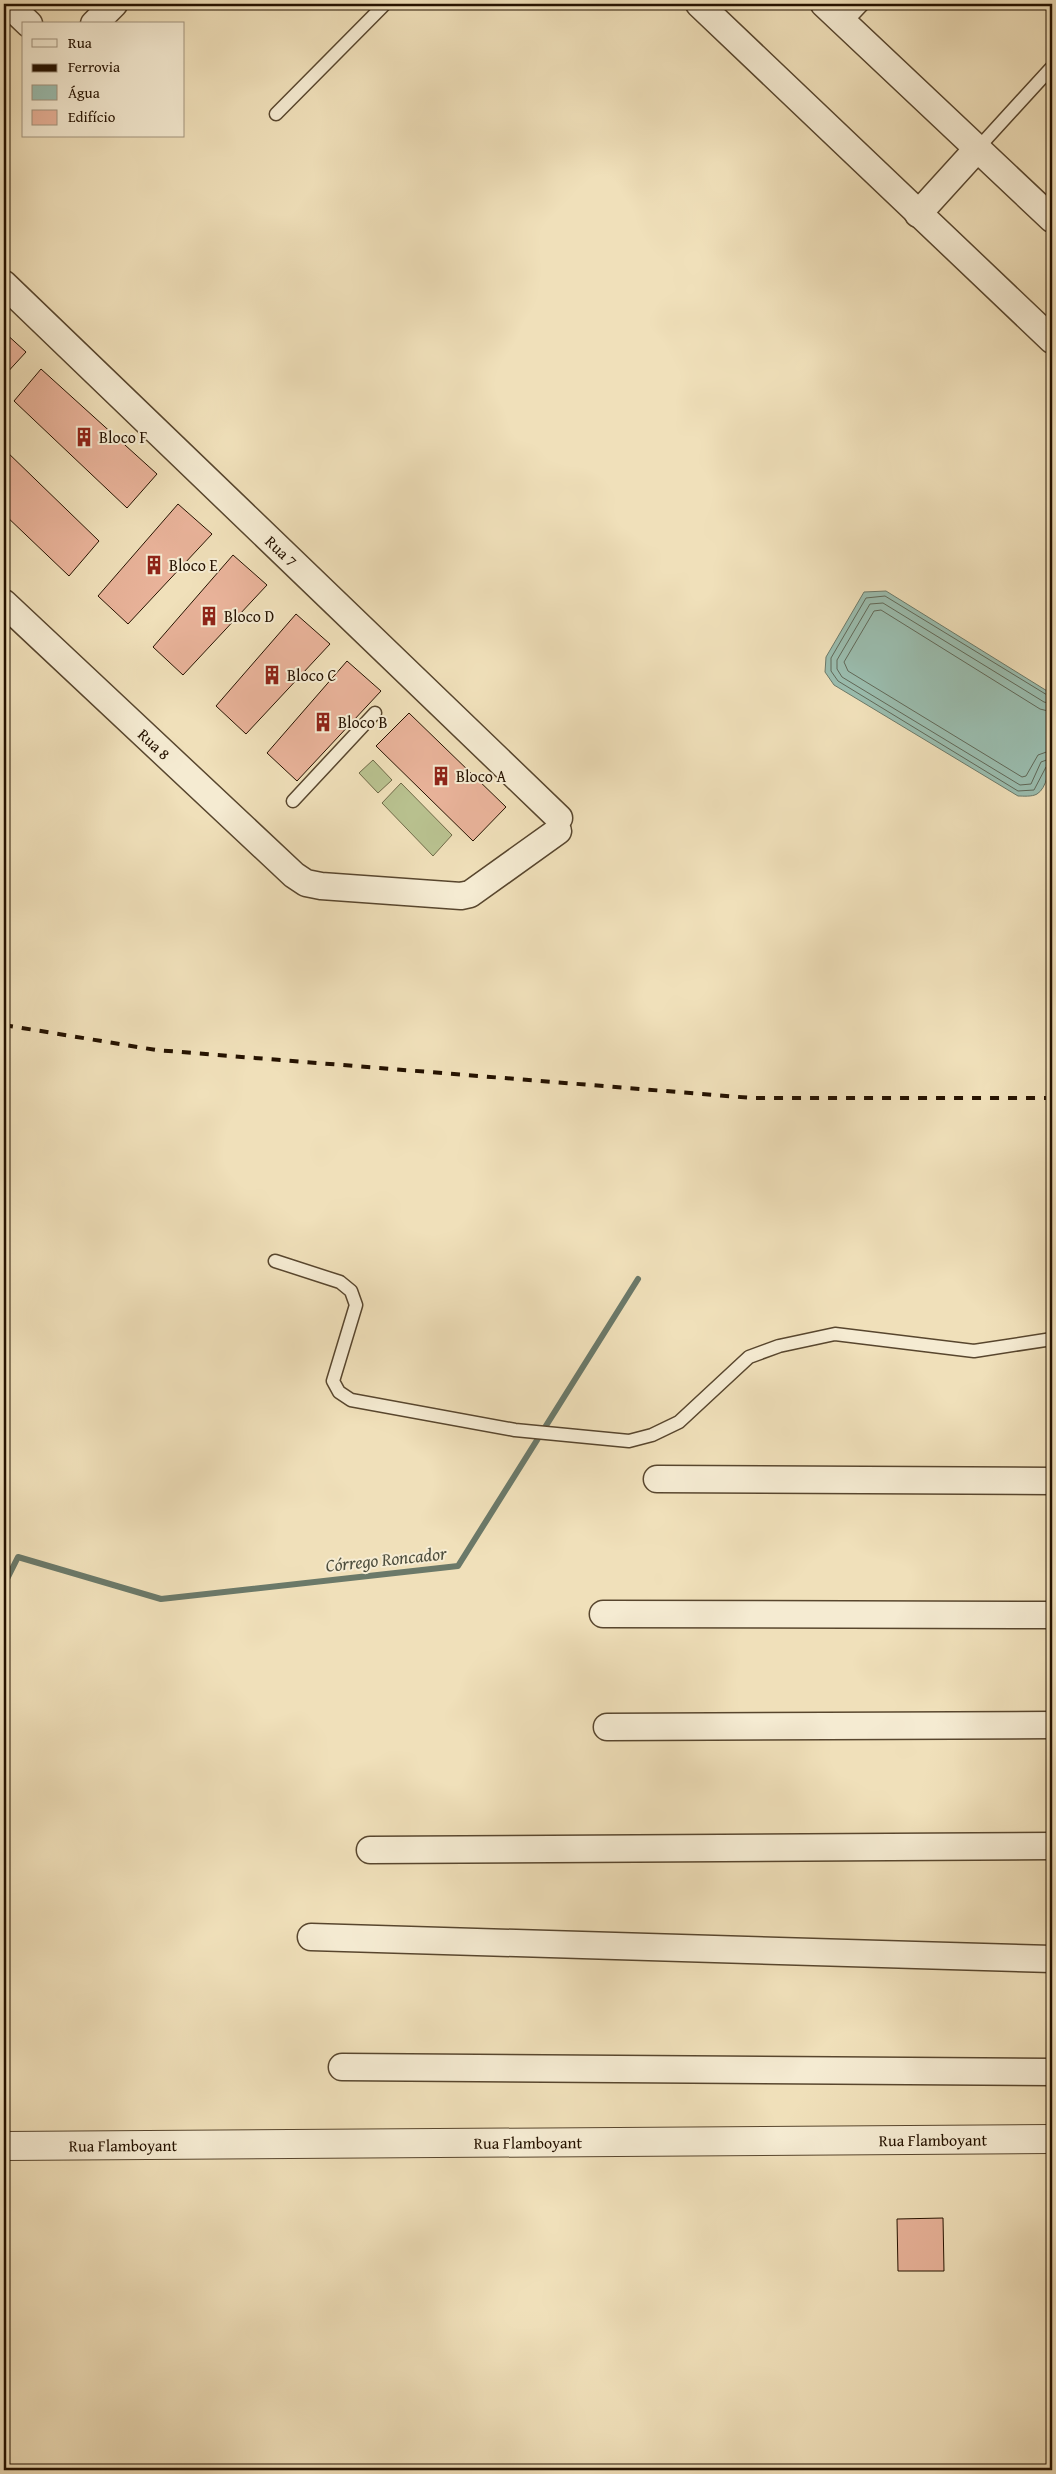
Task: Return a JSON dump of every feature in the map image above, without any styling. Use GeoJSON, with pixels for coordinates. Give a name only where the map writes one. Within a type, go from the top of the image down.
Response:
{"type":"FeatureCollection","features":[{"type":"Feature","properties":{"kind":"street"},"geometry":{"type":"LineString","coordinates":[[8,4],[27,22]]}},
{"type":"Feature","properties":{"kind":"street"},"geometry":{"type":"LineString","coordinates":[[96,22],[114,4]]}},
{"type":"Feature","properties":{"kind":"street"},"geometry":{"type":"LineString","coordinates":[[699,4],[1052,340]]}},
{"type":"Feature","properties":{"kind":"street"},"geometry":{"type":"LineString","coordinates":[[824,4],[1052,219]]}},
{"type":"Feature","properties":{"kind":"street"},"geometry":{"type":"LineString","coordinates":[[918,214],[978,148]]}},
{"type":"Feature","properties":{"kind":"street","name":"Rua 7"},"geometry":{"type":"LineString","coordinates":[[4,284],[558,825],[470,894],[424,893],[321,886],[306,883]]}},
{"type":"Feature","properties":{"kind":"street","name":"Rua 8"},"geometry":{"type":"LineString","coordinates":[[4,603],[294,875],[306,883]]}},
{"type":"Feature","properties":{"kind":"street"},"geometry":{"type":"LineString","coordinates":[[657,1479],[1052,1481]]}},
{"type":"Feature","properties":{"kind":"street"},"geometry":{"type":"LineString","coordinates":[[603,1614],[1052,1615]]}},
{"type":"Feature","properties":{"kind":"street"},"geometry":{"type":"LineString","coordinates":[[607,1727],[1052,1725]]}},
{"type":"Feature","properties":{"kind":"street"},"geometry":{"type":"LineString","coordinates":[[370,1850],[1052,1846]]}},
{"type":"Feature","properties":{"kind":"street"},"geometry":{"type":"LineString","coordinates":[[311,1937],[1052,1959]]}},
{"type":"Feature","properties":{"kind":"street"},"geometry":{"type":"LineString","coordinates":[[342,2067],[1052,2072]]}},
{"type":"Feature","properties":{"kind":"street","name":"Rua Flamboyant"},"geometry":{"type":"LineString","coordinates":[[4,2146],[1052,2139]]}},
{"type":"Feature","properties":{"kind":"lane"},"geometry":{"type":"LineString","coordinates":[[276,114],[385,4]]}},
{"type":"Feature","properties":{"kind":"lane"},"geometry":{"type":"LineString","coordinates":[[845,23],[863,4]]}},
{"type":"Feature","properties":{"kind":"lane"},"geometry":{"type":"LineString","coordinates":[[978,148],[1052,67]]}},
{"type":"Feature","properties":{"kind":"lane"},"geometry":{"type":"LineString","coordinates":[[293,801],[375,713]]}},
{"type":"Feature","properties":{"kind":"lane"},"geometry":{"type":"LineString","coordinates":[[275,1261],[340,1282],[351,1291],[356,1305],[333,1381],[339,1392],[351,1400],[515,1430],[629,1441],[652,1435],[679,1422],[749,1357],[779,1346],[835,1334],[974,1351],[1052,1339]]}},
{"type":"Feature","properties":{"kind":"green space"},"geometry":{"type":"Polygon","coordinates":[[[373,760],[392,780],[378,793],[359,773],[373,760]]]}},
{"type":"Feature","properties":{"kind":"green space"},"geometry":{"type":"Polygon","coordinates":[[[401,783],[452,835],[433,856],[382,803],[401,783]]]}},
{"type":"Feature","properties":{"kind":"water"},"geometry":{"type":"Polygon","coordinates":[[[886,591],[1052,694],[1052,748],[1050,763],[1043,787],[1037,794],[1018,796],[834,685],[825,672],[826,657],[864,592],[886,591]]]}},
{"type":"Feature","properties":{"kind":"building"},"geometry":{"type":"Polygon","coordinates":[[[4,332],[26,352],[4,376],[4,332]]]}},
{"type":"Feature","properties":{"kind":"building","name":"Bloco F"},"geometry":{"type":"Polygon","coordinates":[[[41,369],[157,474],[127,508],[14,401],[41,369]]]}},
{"type":"Feature","properties":{"kind":"building"},"geometry":{"type":"Polygon","coordinates":[[[4,449],[99,541],[69,576],[4,514],[4,449]]]}},
{"type":"Feature","properties":{"kind":"building","name":"Bloco E"},"geometry":{"type":"Polygon","coordinates":[[[178,504],[212,534],[128,624],[98,596],[178,504]]]}},
{"type":"Feature","properties":{"kind":"building","name":"Bloco D"},"geometry":{"type":"Polygon","coordinates":[[[233,555],[267,585],[183,675],[153,647],[233,555]]]}},
{"type":"Feature","properties":{"kind":"building","name":"Bloco C"},"geometry":{"type":"Polygon","coordinates":[[[296,614],[330,644],[246,734],[216,706],[296,614]]]}},
{"type":"Feature","properties":{"kind":"building","name":"Bloco B"},"geometry":{"type":"Polygon","coordinates":[[[347,661],[381,691],[297,781],[267,753],[347,661]]]}},
{"type":"Feature","properties":{"kind":"building","name":"Bloco A"},"geometry":{"type":"Polygon","coordinates":[[[409,713],[506,807],[473,841],[376,746],[409,713]]]}},
{"type":"Feature","properties":{"kind":"building"},"geometry":{"type":"Polygon","coordinates":[[[943,2218],[944,2271],[898,2271],[897,2219],[943,2218]]]}},
{"type":"Feature","properties":{"kind":"waterway","name":"Córrego Roncador"},"geometry":{"type":"LineString","coordinates":[[4,1585],[18,1557],[161,1599],[458,1566],[638,1279]]}},
{"type":"Feature","properties":{"kind":"railway"},"geometry":{"type":"LineString","coordinates":[[4,1025],[156,1050],[752,1098],[1052,1098]]}},
{"type":"Feature","properties":{"kind":"place","name":"Bloco F"},"geometry":{"type":"Point","coordinates":[84,437]}},
{"type":"Feature","properties":{"kind":"place","name":"Bloco E"},"geometry":{"type":"Point","coordinates":[154,565]}},
{"type":"Feature","properties":{"kind":"place","name":"Bloco D"},"geometry":{"type":"Point","coordinates":[209,616]}},
{"type":"Feature","properties":{"kind":"place","name":"Bloco C"},"geometry":{"type":"Point","coordinates":[272,675]}},
{"type":"Feature","properties":{"kind":"place","name":"Bloco B"},"geometry":{"type":"Point","coordinates":[323,722]}},
{"type":"Feature","properties":{"kind":"place","name":"Bloco A"},"geometry":{"type":"Point","coordinates":[441,776]}}]}
